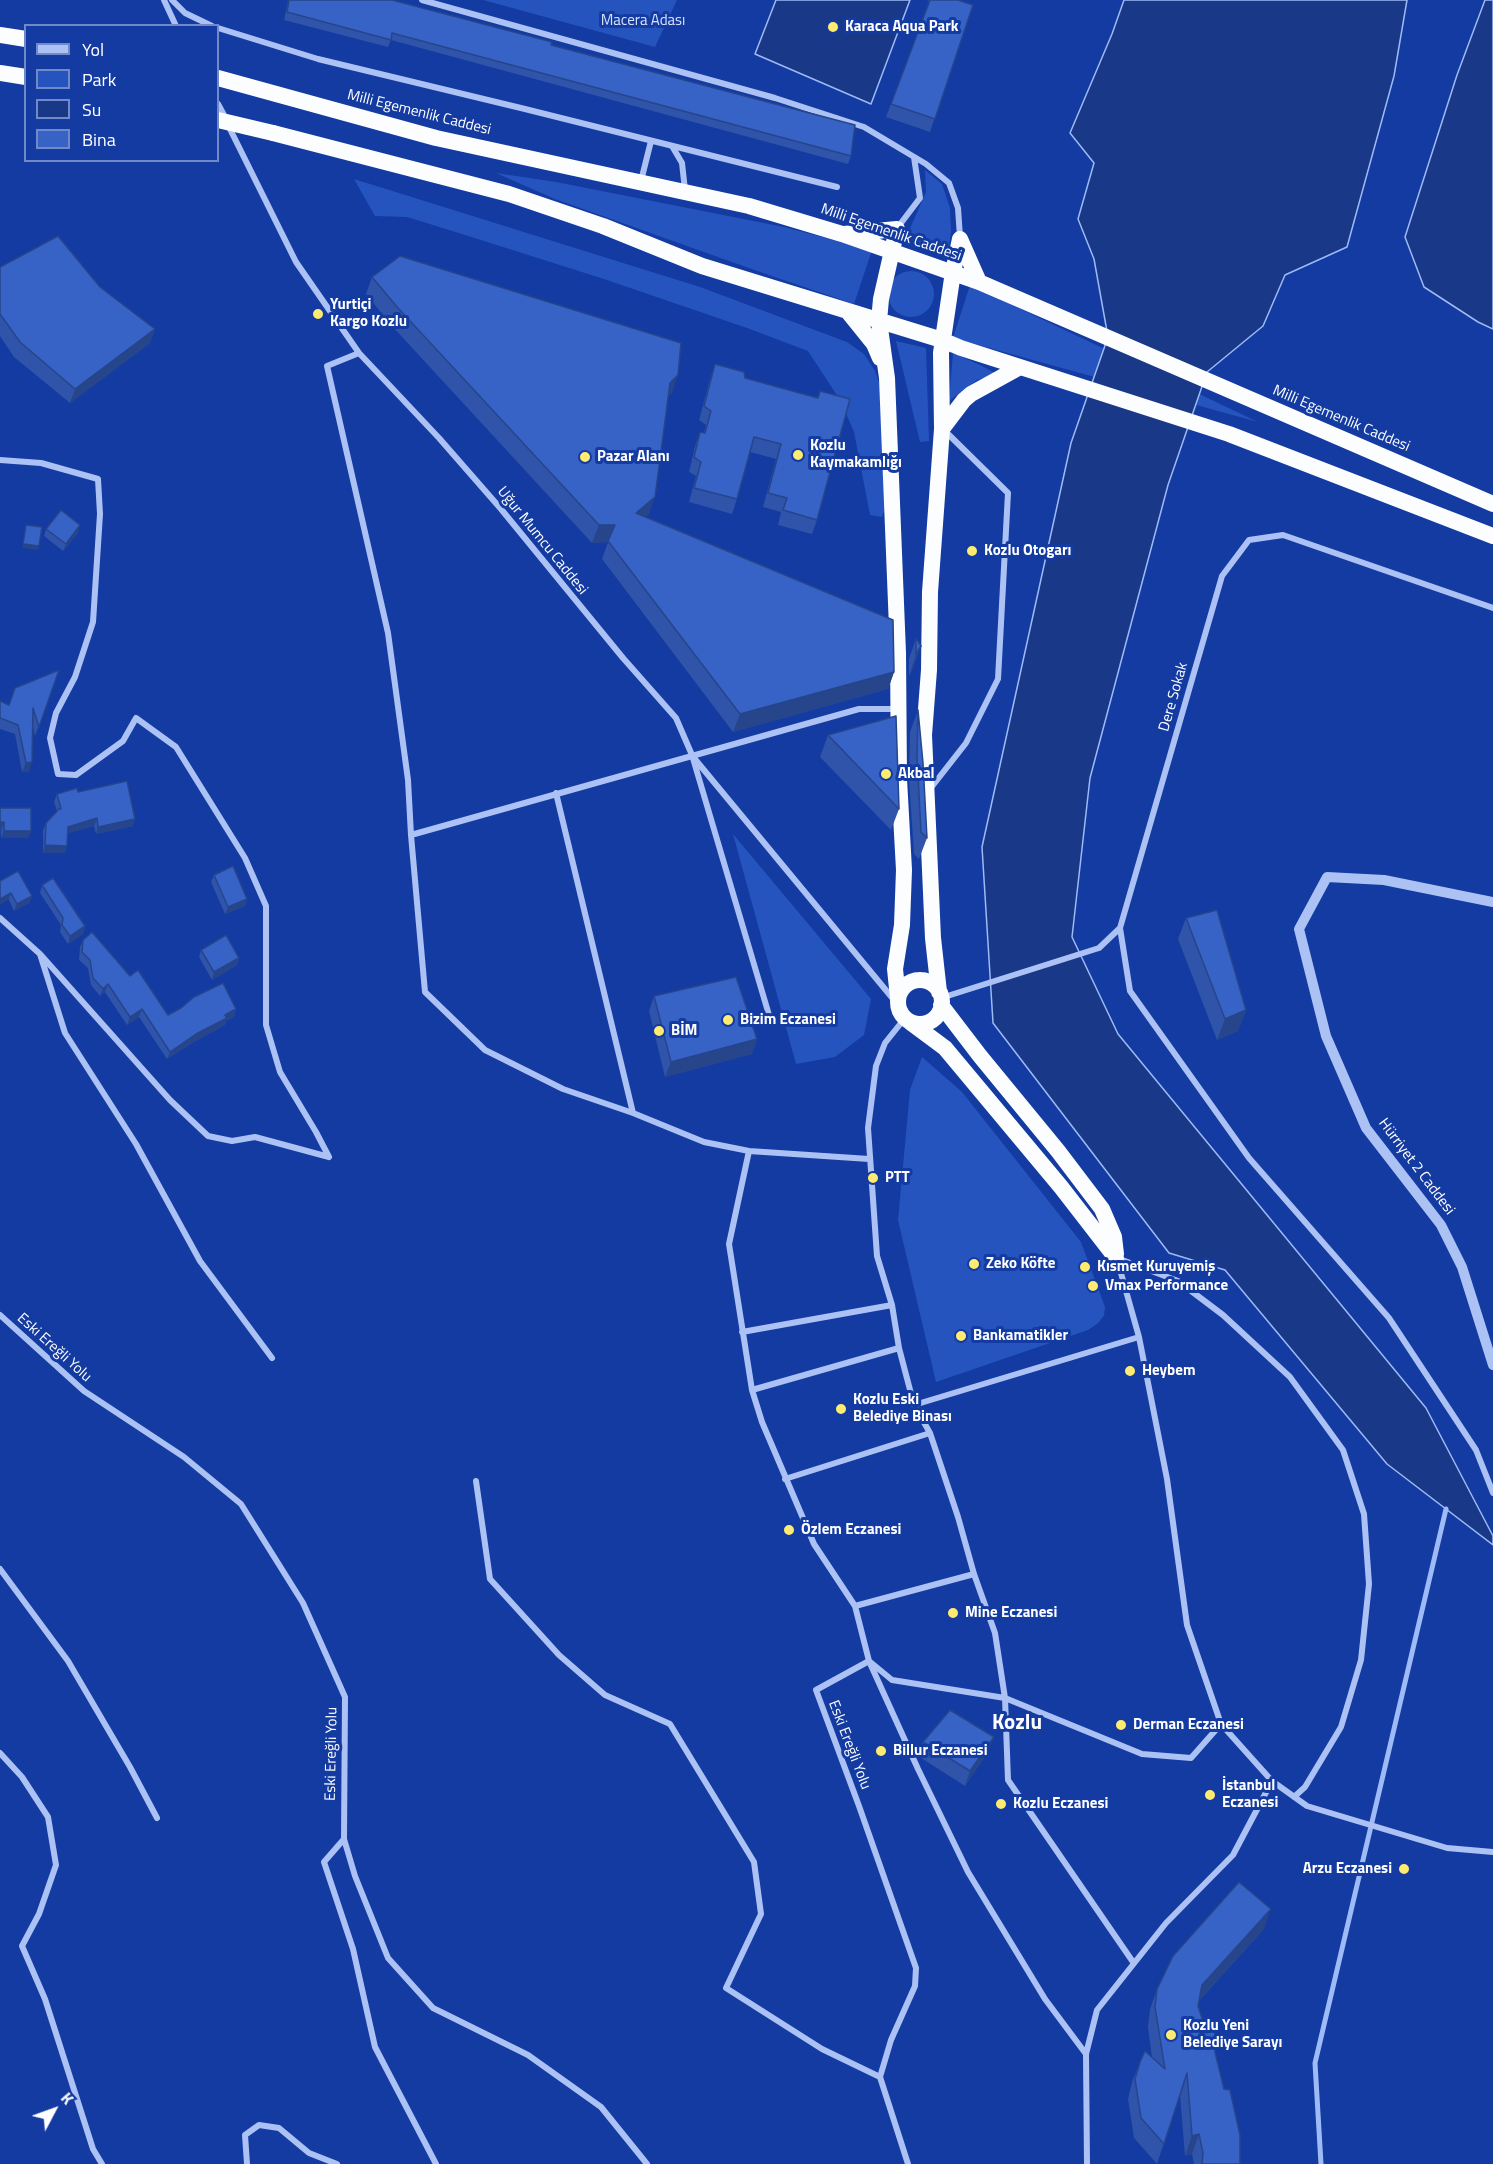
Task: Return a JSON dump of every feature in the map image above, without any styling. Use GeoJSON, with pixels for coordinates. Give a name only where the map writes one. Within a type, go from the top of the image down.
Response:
{"type":"FeatureCollection","features":[{"type":"Feature","properties":{"kind":"highway"},"geometry":{"type":"LineString","coordinates":[[0,35],[24,39]]}},
{"type":"Feature","properties":{"kind":"highway"},"geometry":{"type":"LineString","coordinates":[[0,72],[24,77]]}},
{"type":"Feature","properties":{"kind":"highway","name":"Milli Egemenlik Caddesi"},"geometry":{"type":"LineString","coordinates":[[219,78],[436,138],[685,190],[749,206],[842,234],[980,282],[1493,504]]}},
{"type":"Feature","properties":{"kind":"highway"},"geometry":{"type":"LineString","coordinates":[[219,120],[510,194],[603,226],[702,266],[942,340],[1229,434],[1493,536]]}},
{"type":"Feature","properties":{"kind":"highway"},"geometry":{"type":"LineString","coordinates":[[842,234],[897,229],[881,299],[879,321],[887,378],[898,653],[897,709],[904,870],[902,925],[895,969],[903,1011],[945,1048],[1047,1170],[1116,1258]]}},
{"type":"Feature","properties":{"kind":"highway"},"geometry":{"type":"LineString","coordinates":[[903,1011],[917,1023],[930,1021],[936,1017],[941,998],[933,938],[924,735],[930,592],[942,429],[942,340],[960,239]]}},
{"type":"Feature","properties":{"kind":"highway"},"geometry":{"type":"LineString","coordinates":[[960,239],[980,282]]}},
{"type":"Feature","properties":{"kind":"highway"},"geometry":{"type":"LineString","coordinates":[[849,313],[874,344],[887,378]]}},
{"type":"Feature","properties":{"kind":"highway"},"geometry":{"type":"LineString","coordinates":[[942,429],[964,399],[1020,367]]}},
{"type":"Feature","properties":{"kind":"highway"},"geometry":{"type":"LineString","coordinates":[[903,1011],[904,986],[916,980],[930,982],[980,1056],[1059,1151],[1102,1209],[1114,1237],[1116,1258]]}},
{"type":"Feature","properties":{"kind":"street"},"geometry":{"type":"LineString","coordinates":[[164,0],[175,24]]}},
{"type":"Feature","properties":{"kind":"street"},"geometry":{"type":"LineString","coordinates":[[172,0],[185,13],[208,24]]}},
{"type":"Feature","properties":{"kind":"street"},"geometry":{"type":"LineString","coordinates":[[422,0],[775,98],[864,127],[926,164],[949,183],[958,208],[960,239]]}},
{"type":"Feature","properties":{"kind":"street"},"geometry":{"type":"LineString","coordinates":[[219,28],[318,59],[837,187]]}},
{"type":"Feature","properties":{"kind":"street","name":"Uğur Mumcu Caddesi"},"geometry":{"type":"LineString","coordinates":[[219,106],[251,166],[296,262],[359,352],[432,430],[501,509],[623,658],[676,718],[692,755]]}},
{"type":"Feature","properties":{"kind":"street"},"geometry":{"type":"LineString","coordinates":[[641,181],[651,141]]}},
{"type":"Feature","properties":{"kind":"street"},"geometry":{"type":"LineString","coordinates":[[672,146],[682,163],[685,190]]}},
{"type":"Feature","properties":{"kind":"street"},"geometry":{"type":"LineString","coordinates":[[897,229],[920,198],[914,157]]}},
{"type":"Feature","properties":{"kind":"street"},"geometry":{"type":"LineString","coordinates":[[359,352],[327,366],[388,633],[408,780],[425,992],[485,1050],[563,1089],[633,1113],[704,1142],[749,1151],[869,1159]]}},
{"type":"Feature","properties":{"kind":"street"},"geometry":{"type":"LineString","coordinates":[[926,794],[966,743],[998,679],[1008,493],[942,429]]}},
{"type":"Feature","properties":{"kind":"street"},"geometry":{"type":"LineString","coordinates":[[0,460],[41,463],[98,479],[100,514],[93,621],[75,677],[56,713],[50,738],[58,774],[76,775],[123,741],[136,718],[176,747],[245,858],[266,906],[266,1025],[280,1072],[329,1157],[255,1137],[232,1141],[208,1136],[170,1100],[40,954],[0,918]]}},
{"type":"Feature","properties":{"kind":"street","name":"Dere Sokak"},"geometry":{"type":"LineString","coordinates":[[1120,928],[1222,576],[1249,540],[1283,535],[1493,608]]}},
{"type":"Feature","properties":{"kind":"street"},"geometry":{"type":"LineString","coordinates":[[411,835],[859,709],[897,709]]}},
{"type":"Feature","properties":{"kind":"street"},"geometry":{"type":"LineString","coordinates":[[692,755],[903,1011],[885,1043],[876,1066],[868,1128],[877,1256],[892,1305],[899,1348],[914,1405],[930,1433],[994,1633],[1005,1698],[1008,1780],[1133,1962]]}},
{"type":"Feature","properties":{"kind":"street"},"geometry":{"type":"LineString","coordinates":[[692,755],[769,1015]]}},
{"type":"Feature","properties":{"kind":"street"},"geometry":{"type":"LineString","coordinates":[[556,793],[633,1113]]}},
{"type":"Feature","properties":{"kind":"street","name":"Hürriyet 2 Caddesi"},"geometry":{"type":"LineString","coordinates":[[1493,902],[1384,880],[1327,877],[1299,929],[1326,1036],[1366,1128],[1441,1225],[1462,1267],[1493,1365]]}},
{"type":"Feature","properties":{"kind":"street"},"geometry":{"type":"LineString","coordinates":[[941,998],[1099,948],[1120,928]]}},
{"type":"Feature","properties":{"kind":"street"},"geometry":{"type":"LineString","coordinates":[[1120,928],[1130,991],[1249,1158],[1389,1318],[1476,1450],[1493,1492]]}},
{"type":"Feature","properties":{"kind":"street"},"geometry":{"type":"LineString","coordinates":[[40,954],[65,1034],[136,1144],[200,1261],[272,1358]]}},
{"type":"Feature","properties":{"kind":"street"},"geometry":{"type":"LineString","coordinates":[[749,1151],[729,1244],[752,1390],[785,1479],[814,1544],[855,1606],[869,1661],[968,1872],[1045,1998],[1086,2054]]}},
{"type":"Feature","properties":{"kind":"street"},"geometry":{"type":"LineString","coordinates":[[1116,1258],[1139,1337],[1167,1479],[1187,1625],[1221,1724],[1272,1781],[1307,1806],[1447,1848],[1493,1852]]}},
{"type":"Feature","properties":{"kind":"street"},"geometry":{"type":"LineString","coordinates":[[1116,1258],[1178,1281],[1223,1316],[1290,1377],[1343,1450],[1364,1514],[1369,1584],[1361,1660],[1341,1727],[1305,1787],[1294,1797]]}},
{"type":"Feature","properties":{"kind":"street"},"geometry":{"type":"LineString","coordinates":[[742,1332],[892,1305]]}},
{"type":"Feature","properties":{"kind":"street","name":"Eski Ereğli Yolu"},"geometry":{"type":"LineString","coordinates":[[0,1315],[84,1391],[184,1457],[241,1504],[303,1603],[345,1697],[344,1839],[355,1876],[388,1958],[433,2008],[528,2055],[601,2107],[647,2164]]}},
{"type":"Feature","properties":{"kind":"street"},"geometry":{"type":"LineString","coordinates":[[914,1405],[1139,1337]]}},
{"type":"Feature","properties":{"kind":"street"},"geometry":{"type":"LineString","coordinates":[[752,1390],[899,1348]]}},
{"type":"Feature","properties":{"kind":"street"},"geometry":{"type":"LineString","coordinates":[[785,1479],[930,1433]]}},
{"type":"Feature","properties":{"kind":"street"},"geometry":{"type":"LineString","coordinates":[[476,1481],[490,1579],[559,1655],[605,1695],[670,1724],[754,1862],[760,1914],[726,1988],[822,2049],[880,2077],[908,2164]]}},
{"type":"Feature","properties":{"kind":"street"},"geometry":{"type":"LineString","coordinates":[[0,1569],[68,1661],[157,1818]]}},
{"type":"Feature","properties":{"kind":"street"},"geometry":{"type":"LineString","coordinates":[[855,1606],[974,1574]]}},
{"type":"Feature","properties":{"kind":"street"},"geometry":{"type":"LineString","coordinates":[[869,1661],[892,1680],[1005,1698],[1142,1754],[1191,1758],[1221,1724]]}},
{"type":"Feature","properties":{"kind":"street","name":"Eski Ereğli Yolu"},"geometry":{"type":"LineString","coordinates":[[869,1661],[816,1690],[916,1968],[915,1986],[891,2040],[880,2077]]}},
{"type":"Feature","properties":{"kind":"street"},"geometry":{"type":"LineString","coordinates":[[0,1754],[22,1777],[48,1817],[56,1865],[39,1914],[22,1946],[45,1999],[93,2150],[102,2164]]}},
{"type":"Feature","properties":{"kind":"street"},"geometry":{"type":"LineString","coordinates":[[1087,2164],[1086,2054],[1096,2010],[1166,1923],[1233,1855],[1272,1781]]}},
{"type":"Feature","properties":{"kind":"street"},"geometry":{"type":"LineString","coordinates":[[344,1839],[324,1862],[353,1949],[375,2047],[436,2164]]}},
{"type":"Feature","properties":{"kind":"street"},"geometry":{"type":"LineString","coordinates":[[247,2164],[245,2135],[259,2125],[279,2128],[309,2153],[337,2164]]}},
{"type":"Feature","properties":{"kind":"green space","name":"Macera Adası"},"geometry":{"type":"Polygon","coordinates":[[[483,0],[677,0],[655,47],[483,0]]]}},
{"type":"Feature","properties":{"kind":"green space"},"geometry":{"type":"Polygon","coordinates":[[[925,170],[942,184],[950,208],[951,232],[947,257],[905,240],[926,192],[925,170]]]}},
{"type":"Feature","properties":{"kind":"green space"},"geometry":{"type":"Polygon","coordinates":[[[496,173],[556,182],[784,227],[872,250],[854,304],[555,199],[496,173]]]}},
{"type":"Feature","properties":{"kind":"green space"},"geometry":{"type":"Polygon","coordinates":[[[354,179],[700,287],[847,342],[864,354],[875,371],[881,388],[886,504],[882,517],[870,515],[854,432],[840,400],[808,351],[604,279],[462,234],[407,217],[375,216],[354,179]]]}},
{"type":"Feature","properties":{"kind":"green space"},"geometry":{"type":"Polygon","coordinates":[[[911,271],[927,278],[934,294],[927,310],[911,317],[895,310],[888,294],[895,278],[911,271]]]}},
{"type":"Feature","properties":{"kind":"green space"},"geometry":{"type":"Polygon","coordinates":[[[970,285],[1258,422],[953,338],[970,285]]]}},
{"type":"Feature","properties":{"kind":"green space"},"geometry":{"type":"Polygon","coordinates":[[[896,341],[926,348],[929,441],[920,442],[896,341]]]}},
{"type":"Feature","properties":{"kind":"green space"},"geometry":{"type":"Polygon","coordinates":[[[953,353],[997,374],[977,380],[949,401],[953,353]]]}},
{"type":"Feature","properties":{"kind":"green space"},"geometry":{"type":"Polygon","coordinates":[[[733,834],[871,999],[864,1035],[835,1057],[796,1064],[733,834]]]}},
{"type":"Feature","properties":{"kind":"green space"},"geometry":{"type":"Polygon","coordinates":[[[922,1057],[962,1092],[1081,1242],[1105,1307],[1104,1316],[1088,1330],[936,1382],[898,1220],[910,1090],[922,1057]]]}},
{"type":"Feature","properties":{"kind":"water","name":"Karaca Aqua Park"},"geometry":{"type":"Polygon","coordinates":[[[776,0],[910,0],[871,104],[755,54],[776,0]]]}},
{"type":"Feature","properties":{"kind":"water"},"geometry":{"type":"Polygon","coordinates":[[[1124,0],[1407,0],[1394,76],[1347,247],[1285,275],[1263,326],[1207,372],[1168,485],[1090,778],[1072,937],[1118,1034],[1426,1408],[1493,1536],[1493,1545],[1387,1464],[1225,1270],[1169,1253],[993,1023],[982,847],[1071,443],[1108,337],[1094,259],[1078,219],[1094,163],[1070,133],[1124,0]]]}},
{"type":"Feature","properties":{"kind":"water"},"geometry":{"type":"Polygon","coordinates":[[[1485,0],[1493,0],[1493,329],[1478,322],[1424,287],[1405,237],[1457,75],[1485,0]]]}},
{"type":"Feature","properties":{"kind":"building"},"geometry":{"type":"Polygon","coordinates":[[[289,0],[392,0],[552,42],[551,45],[855,125],[851,156],[392,33],[391,40],[287,12],[289,0]]]}},
{"type":"Feature","properties":{"kind":"building"},"geometry":{"type":"Polygon","coordinates":[[[930,0],[958,0],[973,5],[935,119],[891,104],[930,0]]]}},
{"type":"Feature","properties":{"kind":"building"},"geometry":{"type":"Polygon","coordinates":[[[58,236],[100,287],[155,329],[75,389],[20,342],[0,314],[0,267],[58,236]]]}},
{"type":"Feature","properties":{"kind":"building"},"geometry":{"type":"Polygon","coordinates":[[[400,256],[681,343],[678,375],[670,383],[655,497],[636,513],[893,620],[894,672],[740,714],[608,541],[615,525],[599,525],[372,277],[400,256]]]}},
{"type":"Feature","properties":{"kind":"building","name":"Kozlu Kaymakamlığı"},"geometry":{"type":"Polygon","coordinates":[[[715,364],[744,372],[745,378],[818,398],[820,391],[850,399],[817,520],[783,510],[787,498],[768,493],[781,444],[754,437],[737,499],[694,488],[701,462],[694,457],[700,432],[705,433],[711,411],[704,406],[715,364]]]}},
{"type":"Feature","properties":{"kind":"building"},"geometry":{"type":"Polygon","coordinates":[[[61,510],[80,525],[66,544],[46,529],[61,510]]]}},
{"type":"Feature","properties":{"kind":"building"},"geometry":{"type":"Polygon","coordinates":[[[26,525],[42,527],[39,546],[23,544],[26,525]]]}},
{"type":"Feature","properties":{"kind":"building"},"geometry":{"type":"Polygon","coordinates":[[[916,638],[921,646],[916,654],[916,638]]]}},
{"type":"Feature","properties":{"kind":"building"},"geometry":{"type":"Polygon","coordinates":[[[59,670],[39,727],[33,708],[32,762],[26,763],[18,725],[0,718],[0,701],[9,705],[15,688],[59,670]]]}},
{"type":"Feature","properties":{"kind":"building"},"geometry":{"type":"Polygon","coordinates":[[[918,710],[927,838],[921,832],[917,757],[918,710]]]}},
{"type":"Feature","properties":{"kind":"building"},"geometry":{"type":"Polygon","coordinates":[[[896,716],[899,809],[828,735],[896,716]]]}},
{"type":"Feature","properties":{"kind":"building"},"geometry":{"type":"Polygon","coordinates":[[[127,781],[135,819],[98,827],[97,818],[68,827],[67,846],[45,845],[46,823],[61,809],[57,794],[77,788],[78,792],[127,781]]]}},
{"type":"Feature","properties":{"kind":"building"},"geometry":{"type":"Polygon","coordinates":[[[0,808],[31,808],[31,831],[4,831],[4,822],[0,822],[0,808]]]}},
{"type":"Feature","properties":{"kind":"building"},"geometry":{"type":"Polygon","coordinates":[[[233,866],[247,899],[228,907],[214,875],[233,866]]]}},
{"type":"Feature","properties":{"kind":"building"},"geometry":{"type":"Polygon","coordinates":[[[18,871],[32,896],[17,904],[11,893],[0,899],[0,881],[18,871]]]}},
{"type":"Feature","properties":{"kind":"building"},"geometry":{"type":"Polygon","coordinates":[[[53,878],[85,926],[70,936],[62,925],[63,918],[42,885],[53,878]]]}},
{"type":"Feature","properties":{"kind":"building"},"geometry":{"type":"Polygon","coordinates":[[[1217,910],[1246,1010],[1225,1019],[1186,918],[1217,910]]]}},
{"type":"Feature","properties":{"kind":"building"},"geometry":{"type":"Polygon","coordinates":[[[92,932],[130,976],[138,970],[168,1015],[194,997],[223,983],[236,1009],[225,1015],[227,1018],[196,1034],[170,1052],[142,1009],[130,1017],[108,984],[103,989],[93,978],[90,960],[82,952],[83,940],[92,932]]]}},
{"type":"Feature","properties":{"kind":"building"},"geometry":{"type":"Polygon","coordinates":[[[226,935],[239,958],[214,972],[201,950],[226,935]]]}},
{"type":"Feature","properties":{"kind":"building"},"geometry":{"type":"Polygon","coordinates":[[[736,977],[757,1039],[671,1062],[654,996],[736,977]]]}},
{"type":"Feature","properties":{"kind":"building"},"geometry":{"type":"Polygon","coordinates":[[[950,1710],[994,1737],[970,1771],[923,1742],[950,1710]]]}},
{"type":"Feature","properties":{"kind":"building","name":"Kozlu Yeni Belediye Sarayı"},"geometry":{"type":"Polygon","coordinates":[[[1239,1882],[1271,1909],[1202,1985],[1198,2006],[1207,2033],[1215,2030],[1215,2052],[1224,2089],[1230,2090],[1240,2135],[1240,2164],[1202,2164],[1203,2153],[1199,2134],[1192,2136],[1187,2073],[1164,2144],[1141,2118],[1135,2079],[1145,2051],[1165,2069],[1155,2007],[1157,1989],[1173,1956],[1239,1882]]]}},
{"type":"Feature","properties":{"kind":"waterway"},"geometry":{"type":"LineString","coordinates":[[1321,2164],[1315,2063],[1446,1509]]}},
{"type":"Feature","properties":{"kind":"place","name":"Karaca Aqua Park"},"geometry":{"type":"Point","coordinates":[833,27]}},
{"type":"Feature","properties":{"kind":"place","name":"Yurtiçi Kargo Kozlu"},"geometry":{"type":"Point","coordinates":[318,314]}},
{"type":"Feature","properties":{"kind":"place","name":"Kozlu Kaymakamlığı"},"geometry":{"type":"Point","coordinates":[798,455]}},
{"type":"Feature","properties":{"kind":"place","name":"Pazar Alanı"},"geometry":{"type":"Point","coordinates":[585,457]}},
{"type":"Feature","properties":{"kind":"place","name":"Kozlu Otogarı"},"geometry":{"type":"Point","coordinates":[972,551]}},
{"type":"Feature","properties":{"kind":"place","name":"Akbal"},"geometry":{"type":"Point","coordinates":[886,774]}},
{"type":"Feature","properties":{"kind":"place","name":"Bizim Eczanesi"},"geometry":{"type":"Point","coordinates":[728,1020]}},
{"type":"Feature","properties":{"kind":"place","name":"BİM"},"geometry":{"type":"Point","coordinates":[659,1031]}},
{"type":"Feature","properties":{"kind":"place","name":"PTT"},"geometry":{"type":"Point","coordinates":[873,1178]}},
{"type":"Feature","properties":{"kind":"place","name":"Zeko Köfte"},"geometry":{"type":"Point","coordinates":[974,1264]}},
{"type":"Feature","properties":{"kind":"place","name":"Kısmet Kuruyemiş"},"geometry":{"type":"Point","coordinates":[1085,1267]}},
{"type":"Feature","properties":{"kind":"place","name":"Vmax Performance"},"geometry":{"type":"Point","coordinates":[1093,1286]}},
{"type":"Feature","properties":{"kind":"place","name":"Bankamatikler"},"geometry":{"type":"Point","coordinates":[961,1336]}},
{"type":"Feature","properties":{"kind":"place","name":"Heybem"},"geometry":{"type":"Point","coordinates":[1130,1371]}},
{"type":"Feature","properties":{"kind":"place","name":"Kozlu Eski Belediye Binası"},"geometry":{"type":"Point","coordinates":[841,1409]}},
{"type":"Feature","properties":{"kind":"place","name":"Özlem Eczanesi"},"geometry":{"type":"Point","coordinates":[789,1530]}},
{"type":"Feature","properties":{"kind":"place","name":"Mine Eczanesi"},"geometry":{"type":"Point","coordinates":[953,1613]}},
{"type":"Feature","properties":{"kind":"place","name":"Derman Eczanesi"},"geometry":{"type":"Point","coordinates":[1121,1725]}},
{"type":"Feature","properties":{"kind":"place","name":"Billur Eczanesi"},"geometry":{"type":"Point","coordinates":[881,1751]}},
{"type":"Feature","properties":{"kind":"place","name":"İstanbul Eczanesi"},"geometry":{"type":"Point","coordinates":[1210,1795]}},
{"type":"Feature","properties":{"kind":"place","name":"Kozlu Eczanesi"},"geometry":{"type":"Point","coordinates":[1001,1804]}},
{"type":"Feature","properties":{"kind":"place","name":"Arzu Eczanesi"},"geometry":{"type":"Point","coordinates":[1404,1869]}},
{"type":"Feature","properties":{"kind":"place","name":"Kozlu Yeni Belediye Sarayı"},"geometry":{"type":"Point","coordinates":[1171,2035]}},
{"type":"Feature","properties":{"kind":"district","name":"Kozlu"},"geometry":{"type":"Point","coordinates":[1017,1724]}}]}
